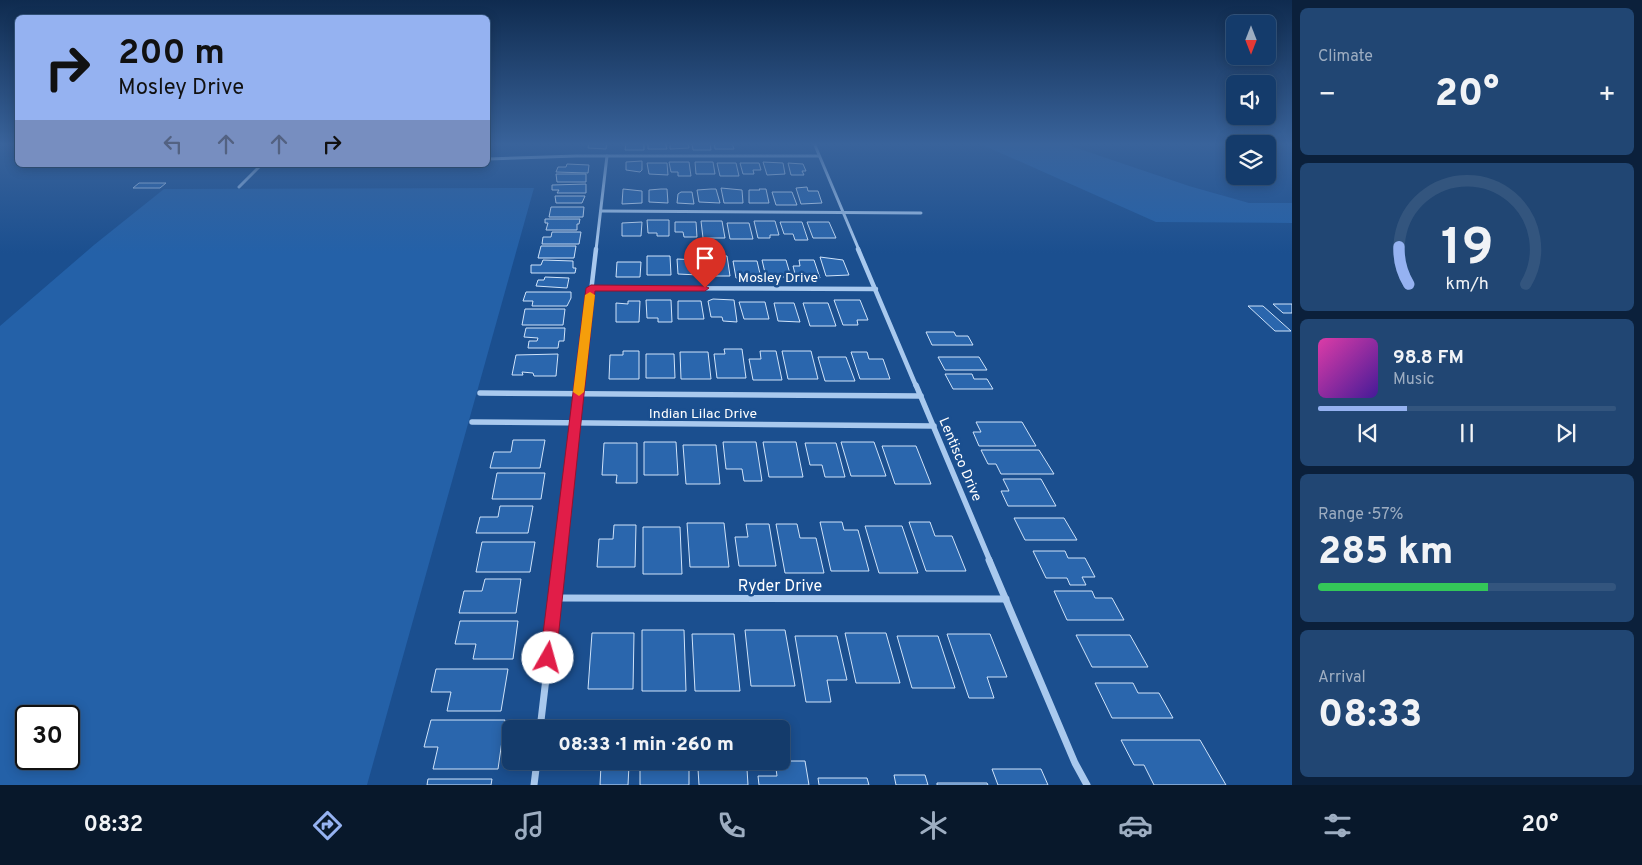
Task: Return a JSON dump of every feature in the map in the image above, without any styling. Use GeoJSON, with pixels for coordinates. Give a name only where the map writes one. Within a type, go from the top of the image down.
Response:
{"type":"FeatureCollection","features":[{"type":"Feature","properties":{"kind":"street"},"geometry":{"type":"LineString","coordinates":[[239,187],[246,180]]}},
{"type":"Feature","properties":{"kind":"street"},"geometry":{"type":"LineString","coordinates":[[541,720],[604,180]]}},
{"type":"Feature","properties":{"kind":"street","name":"Lentisco Drive"},"geometry":{"type":"LineString","coordinates":[[829,180],[1075,763],[1087,785]]}},
{"type":"Feature","properties":{"kind":"street"},"geometry":{"type":"LineString","coordinates":[[601,211],[921,213]]}},
{"type":"Feature","properties":{"kind":"street","name":"Mosley Drive"},"geometry":{"type":"LineString","coordinates":[[591,288],[876,289]]}},
{"type":"Feature","properties":{"kind":"street","name":"Indian Lilac Drive"},"geometry":{"type":"LineString","coordinates":[[480,393],[921,396]]}},
{"type":"Feature","properties":{"kind":"street","name":"Indian Lilac Drive"},"geometry":{"type":"LineString","coordinates":[[472,422],[934,426]]}},
{"type":"Feature","properties":{"kind":"street","name":"Ryder Drive"},"geometry":{"type":"LineString","coordinates":[[555,598],[1006,599]]}},
{"type":"Feature","properties":{"kind":"street"},"geometry":{"type":"LineString","coordinates":[[534,785],[536,770]]}},
{"type":"Feature","properties":{"kind":"shaded area"},"geometry":{"type":"Polygon","coordinates":[[[1061,180],[1170,180],[1249,203],[1292,203],[1292,223],[1156,222],[1061,180]]]}},
{"type":"Feature","properties":{"kind":"shaded area"},"geometry":{"type":"Polygon","coordinates":[[[534,188],[367,785],[0,785],[0,326],[94,245],[164,189],[534,188]]]}},
{"type":"Feature","properties":{"kind":"building"},"geometry":{"type":"Polygon","coordinates":[[[557,180],[586,180],[586,182],[557,182],[557,180]]]}},
{"type":"Feature","properties":{"kind":"building"},"geometry":{"type":"Polygon","coordinates":[[[139,183],[166,183],[160,188],[133,188],[139,183]]]}},
{"type":"Feature","properties":{"kind":"building"},"geometry":{"type":"Polygon","coordinates":[[[586,184],[586,193],[557,193],[559,190],[552,190],[552,185],[586,184]]]}},
{"type":"Feature","properties":{"kind":"building"},"geometry":{"type":"Polygon","coordinates":[[[807,187],[808,191],[818,191],[822,203],[801,204],[796,188],[807,187]]]}},
{"type":"Feature","properties":{"kind":"building"},"geometry":{"type":"Polygon","coordinates":[[[721,188],[742,190],[743,203],[724,203],[721,188]]]}},
{"type":"Feature","properties":{"kind":"building"},"geometry":{"type":"Polygon","coordinates":[[[623,189],[642,191],[642,203],[622,204],[623,189]]]}},
{"type":"Feature","properties":{"kind":"building"},"geometry":{"type":"Polygon","coordinates":[[[667,189],[668,203],[649,202],[649,190],[667,189]]]}},
{"type":"Feature","properties":{"kind":"building"},"geometry":{"type":"Polygon","coordinates":[[[716,189],[720,203],[699,202],[697,190],[716,189]]]}},
{"type":"Feature","properties":{"kind":"building"},"geometry":{"type":"Polygon","coordinates":[[[766,189],[769,203],[749,203],[749,190],[766,189]]]}},
{"type":"Feature","properties":{"kind":"building"},"geometry":{"type":"Polygon","coordinates":[[[681,192],[692,192],[694,204],[677,203],[678,194],[681,192]]]}},
{"type":"Feature","properties":{"kind":"building"},"geometry":{"type":"Polygon","coordinates":[[[772,192],[792,192],[797,205],[776,205],[772,192]]]}},
{"type":"Feature","properties":{"kind":"building"},"geometry":{"type":"Polygon","coordinates":[[[555,196],[585,196],[582,203],[556,203],[555,196]]]}},
{"type":"Feature","properties":{"kind":"building"},"geometry":{"type":"Polygon","coordinates":[[[551,207],[584,207],[583,217],[549,217],[551,207]]]}},
{"type":"Feature","properties":{"kind":"building"},"geometry":{"type":"Polygon","coordinates":[[[545,219],[580,219],[579,224],[577,224],[577,230],[546,230],[548,223],[545,223],[545,219]]]}},
{"type":"Feature","properties":{"kind":"building"},"geometry":{"type":"Polygon","coordinates":[[[647,220],[669,220],[669,236],[657,236],[657,233],[648,233],[647,220]]]}},
{"type":"Feature","properties":{"kind":"building"},"geometry":{"type":"Polygon","coordinates":[[[701,221],[722,221],[725,238],[703,238],[701,221]]]}},
{"type":"Feature","properties":{"kind":"building"},"geometry":{"type":"Polygon","coordinates":[[[754,221],[775,221],[779,235],[770,235],[770,238],[758,238],[754,221]]]}},
{"type":"Feature","properties":{"kind":"building"},"geometry":{"type":"Polygon","coordinates":[[[642,222],[641,236],[622,236],[622,223],[642,222]]]}},
{"type":"Feature","properties":{"kind":"building"},"geometry":{"type":"Polygon","coordinates":[[[675,222],[696,222],[697,237],[684,237],[683,232],[675,232],[675,222]]]}},
{"type":"Feature","properties":{"kind":"building"},"geometry":{"type":"Polygon","coordinates":[[[780,222],[802,222],[808,240],[795,240],[793,234],[784,234],[780,222]]]}},
{"type":"Feature","properties":{"kind":"building"},"geometry":{"type":"Polygon","coordinates":[[[807,222],[829,222],[836,238],[813,238],[807,222]]]}},
{"type":"Feature","properties":{"kind":"building"},"geometry":{"type":"Polygon","coordinates":[[[727,223],[749,223],[753,239],[730,239],[727,223]]]}},
{"type":"Feature","properties":{"kind":"building"},"geometry":{"type":"Polygon","coordinates":[[[552,232],[581,232],[579,244],[542,244],[543,237],[551,237],[552,232]]]}},
{"type":"Feature","properties":{"kind":"building"},"geometry":{"type":"Polygon","coordinates":[[[541,246],[576,246],[574,258],[538,258],[541,246]]]}},
{"type":"Feature","properties":{"kind":"building"},"geometry":{"type":"Polygon","coordinates":[[[647,256],[670,256],[671,275],[647,275],[647,256]]]}},
{"type":"Feature","properties":{"kind":"building"},"geometry":{"type":"Polygon","coordinates":[[[704,256],[727,256],[730,276],[706,276],[704,256]]]}},
{"type":"Feature","properties":{"kind":"building"},"geometry":{"type":"Polygon","coordinates":[[[820,257],[843,260],[849,275],[826,276],[820,257]]]}},
{"type":"Feature","properties":{"kind":"building"},"geometry":{"type":"Polygon","coordinates":[[[677,259],[698,260],[699,275],[678,274],[677,259]]]}},
{"type":"Feature","properties":{"kind":"building"},"geometry":{"type":"Polygon","coordinates":[[[543,260],[573,261],[573,268],[576,268],[575,273],[531,273],[531,265],[541,265],[543,260]]]}},
{"type":"Feature","properties":{"kind":"building"},"geometry":{"type":"Polygon","coordinates":[[[762,260],[786,260],[791,277],[766,277],[762,260]]]}},
{"type":"Feature","properties":{"kind":"building"},"geometry":{"type":"Polygon","coordinates":[[[799,260],[814,260],[820,278],[796,278],[793,266],[800,266],[799,260]]]}},
{"type":"Feature","properties":{"kind":"building"},"geometry":{"type":"Polygon","coordinates":[[[733,261],[757,261],[761,278],[736,278],[733,261]]]}},
{"type":"Feature","properties":{"kind":"building"},"geometry":{"type":"Polygon","coordinates":[[[617,262],[641,262],[640,277],[616,277],[617,262]]]}},
{"type":"Feature","properties":{"kind":"building"},"geometry":{"type":"Polygon","coordinates":[[[545,277],[569,278],[567,288],[536,286],[538,280],[544,280],[545,277]]]}},
{"type":"Feature","properties":{"kind":"building"},"geometry":{"type":"Polygon","coordinates":[[[526,292],[571,292],[571,298],[567,306],[532,306],[533,301],[523,301],[526,292]]]}},
{"type":"Feature","properties":{"kind":"building"},"geometry":{"type":"Polygon","coordinates":[[[713,299],[734,300],[737,322],[723,321],[722,317],[711,317],[708,301],[713,299]]]}},
{"type":"Feature","properties":{"kind":"building"},"geometry":{"type":"Polygon","coordinates":[[[646,300],[671,300],[672,322],[658,322],[658,318],[647,318],[646,300]]]}},
{"type":"Feature","properties":{"kind":"building"},"geometry":{"type":"Polygon","coordinates":[[[834,300],[860,300],[868,320],[857,320],[858,325],[843,325],[834,300]]]}},
{"type":"Feature","properties":{"kind":"building"},"geometry":{"type":"Polygon","coordinates":[[[628,301],[640,301],[639,322],[616,322],[616,303],[628,304],[628,301]]]}},
{"type":"Feature","properties":{"kind":"building"},"geometry":{"type":"Polygon","coordinates":[[[678,301],[701,301],[704,319],[678,319],[678,301]]]}},
{"type":"Feature","properties":{"kind":"building"},"geometry":{"type":"Polygon","coordinates":[[[739,302],[765,302],[769,319],[744,319],[739,302]]]}},
{"type":"Feature","properties":{"kind":"building"},"geometry":{"type":"Polygon","coordinates":[[[774,303],[794,303],[800,322],[778,321],[774,303]]]}},
{"type":"Feature","properties":{"kind":"building"},"geometry":{"type":"Polygon","coordinates":[[[803,303],[828,303],[836,326],[810,326],[803,303]]]}},
{"type":"Feature","properties":{"kind":"building"},"geometry":{"type":"Polygon","coordinates":[[[1273,304],[1292,304],[1292,313],[1283,313],[1273,304]]]}},
{"type":"Feature","properties":{"kind":"building"},"geometry":{"type":"Polygon","coordinates":[[[1248,306],[1263,306],[1291,331],[1275,331],[1248,306]]]}},
{"type":"Feature","properties":{"kind":"building"},"geometry":{"type":"Polygon","coordinates":[[[525,309],[565,309],[563,325],[522,325],[525,309]]]}},
{"type":"Feature","properties":{"kind":"building"},"geometry":{"type":"Polygon","coordinates":[[[526,328],[565,328],[564,341],[559,341],[558,348],[528,348],[529,341],[537,341],[538,338],[524,337],[526,328]]]}},
{"type":"Feature","properties":{"kind":"building"},"geometry":{"type":"Polygon","coordinates":[[[926,332],[954,332],[956,336],[968,336],[973,345],[932,345],[926,332]]]}},
{"type":"Feature","properties":{"kind":"building"},"geometry":{"type":"Polygon","coordinates":[[[724,349],[742,349],[746,378],[717,378],[714,354],[725,354],[724,349]]]}},
{"type":"Feature","properties":{"kind":"building"},"geometry":{"type":"Polygon","coordinates":[[[623,351],[639,351],[639,379],[609,379],[610,355],[623,355],[623,351]]]}},
{"type":"Feature","properties":{"kind":"building"},"geometry":{"type":"Polygon","coordinates":[[[760,351],[776,351],[782,380],[753,380],[749,359],[761,359],[760,351]]]}},
{"type":"Feature","properties":{"kind":"building"},"geometry":{"type":"Polygon","coordinates":[[[782,351],[811,351],[818,379],[788,379],[782,351]]]}},
{"type":"Feature","properties":{"kind":"building"},"geometry":{"type":"Polygon","coordinates":[[[680,352],[708,352],[711,379],[681,379],[680,352]]]}},
{"type":"Feature","properties":{"kind":"building"},"geometry":{"type":"Polygon","coordinates":[[[851,352],[867,352],[869,359],[883,359],[890,379],[860,379],[851,352]]]}},
{"type":"Feature","properties":{"kind":"building"},"geometry":{"type":"Polygon","coordinates":[[[558,354],[556,376],[534,376],[533,373],[522,372],[523,375],[512,375],[516,355],[558,354]]]}},
{"type":"Feature","properties":{"kind":"building"},"geometry":{"type":"Polygon","coordinates":[[[646,354],[674,354],[675,378],[646,378],[646,354]]]}},
{"type":"Feature","properties":{"kind":"building"},"geometry":{"type":"Polygon","coordinates":[[[818,357],[846,357],[855,381],[825,381],[818,357]]]}},
{"type":"Feature","properties":{"kind":"building"},"geometry":{"type":"Polygon","coordinates":[[[938,357],[979,357],[987,370],[945,370],[938,357]]]}},
{"type":"Feature","properties":{"kind":"building"},"geometry":{"type":"Polygon","coordinates":[[[945,374],[972,374],[974,379],[987,379],[993,389],[953,389],[945,374]]]}},
{"type":"Feature","properties":{"kind":"building"},"geometry":{"type":"Polygon","coordinates":[[[976,422],[1022,422],[1036,446],[979,446],[973,432],[981,432],[976,422]]]}},
{"type":"Feature","properties":{"kind":"building"},"geometry":{"type":"Polygon","coordinates":[[[513,440],[545,440],[540,468],[490,468],[494,452],[511,452],[513,440]]]}},
{"type":"Feature","properties":{"kind":"building"},"geometry":{"type":"Polygon","coordinates":[[[644,442],[676,442],[678,475],[644,475],[644,442]]]}},
{"type":"Feature","properties":{"kind":"building"},"geometry":{"type":"Polygon","coordinates":[[[723,442],[756,442],[762,481],[744,481],[742,469],[726,469],[723,442]]]}},
{"type":"Feature","properties":{"kind":"building"},"geometry":{"type":"Polygon","coordinates":[[[763,442],[796,442],[803,477],[769,477],[763,442]]]}},
{"type":"Feature","properties":{"kind":"building"},"geometry":{"type":"Polygon","coordinates":[[[841,442],[874,442],[886,476],[851,476],[841,442]]]}},
{"type":"Feature","properties":{"kind":"building"},"geometry":{"type":"Polygon","coordinates":[[[604,443],[637,443],[637,483],[616,483],[617,475],[602,475],[604,443]]]}},
{"type":"Feature","properties":{"kind":"building"},"geometry":{"type":"Polygon","coordinates":[[[805,443],[836,443],[845,477],[825,477],[822,465],[810,465],[805,443]]]}},
{"type":"Feature","properties":{"kind":"building"},"geometry":{"type":"Polygon","coordinates":[[[683,445],[716,445],[720,484],[686,484],[683,445]]]}},
{"type":"Feature","properties":{"kind":"building"},"geometry":{"type":"Polygon","coordinates":[[[882,446],[916,446],[931,484],[895,484],[882,446]]]}},
{"type":"Feature","properties":{"kind":"building"},"geometry":{"type":"Polygon","coordinates":[[[981,450],[1039,450],[1054,474],[1001,474],[996,464],[988,464],[981,450]]]}},
{"type":"Feature","properties":{"kind":"building"},"geometry":{"type":"Polygon","coordinates":[[[497,473],[545,473],[541,499],[492,499],[497,473]]]}},
{"type":"Feature","properties":{"kind":"building"},"geometry":{"type":"Polygon","coordinates":[[[1003,479],[1041,479],[1056,506],[1008,506],[1001,491],[1009,491],[1003,479]]]}},
{"type":"Feature","properties":{"kind":"building"},"geometry":{"type":"Polygon","coordinates":[[[500,506],[533,506],[528,533],[476,533],[480,517],[498,517],[500,506]]]}},
{"type":"Feature","properties":{"kind":"building"},"geometry":{"type":"Polygon","coordinates":[[[1014,518],[1064,518],[1077,540],[1025,540],[1014,518]]]}},
{"type":"Feature","properties":{"kind":"building"},"geometry":{"type":"Polygon","coordinates":[[[820,522],[842,522],[844,530],[858,530],[869,571],[831,571],[820,522]]]}},
{"type":"Feature","properties":{"kind":"building"},"geometry":{"type":"Polygon","coordinates":[[[909,522],[930,522],[935,536],[952,536],[966,571],[926,571],[909,522]]]}},
{"type":"Feature","properties":{"kind":"building"},"geometry":{"type":"Polygon","coordinates":[[[687,523],[724,523],[729,567],[690,567],[687,523]]]}},
{"type":"Feature","properties":{"kind":"building"},"geometry":{"type":"Polygon","coordinates":[[[746,524],[769,524],[776,566],[739,566],[735,537],[748,537],[746,524]]]}},
{"type":"Feature","properties":{"kind":"building"},"geometry":{"type":"Polygon","coordinates":[[[776,524],[797,524],[800,538],[816,538],[824,573],[785,573],[776,524]]]}},
{"type":"Feature","properties":{"kind":"building"},"geometry":{"type":"Polygon","coordinates":[[[614,525],[636,525],[635,567],[597,567],[599,539],[613,539],[614,525]]]}},
{"type":"Feature","properties":{"kind":"building"},"geometry":{"type":"Polygon","coordinates":[[[865,526],[902,526],[918,573],[879,573],[865,526]]]}},
{"type":"Feature","properties":{"kind":"building"},"geometry":{"type":"Polygon","coordinates":[[[643,527],[680,527],[682,574],[643,574],[643,527]]]}},
{"type":"Feature","properties":{"kind":"building"},"geometry":{"type":"Polygon","coordinates":[[[482,542],[535,542],[530,572],[476,572],[482,542]]]}},
{"type":"Feature","properties":{"kind":"building"},"geometry":{"type":"Polygon","coordinates":[[[1033,551],[1065,551],[1068,558],[1085,558],[1095,577],[1082,577],[1086,585],[1070,585],[1067,578],[1046,578],[1033,551]]]}},
{"type":"Feature","properties":{"kind":"building"},"geometry":{"type":"Polygon","coordinates":[[[485,579],[521,579],[516,613],[459,613],[464,591],[482,591],[485,579]]]}},
{"type":"Feature","properties":{"kind":"building"},"geometry":{"type":"Polygon","coordinates":[[[1054,591],[1092,591],[1095,598],[1112,598],[1124,620],[1067,620],[1054,591]]]}},
{"type":"Feature","properties":{"kind":"building"},"geometry":{"type":"Polygon","coordinates":[[[460,621],[518,621],[513,659],[473,659],[476,644],[455,644],[460,621]]]}},
{"type":"Feature","properties":{"kind":"building"},"geometry":{"type":"Polygon","coordinates":[[[642,630],[684,630],[686,691],[642,691],[642,630]]]}},
{"type":"Feature","properties":{"kind":"building"},"geometry":{"type":"Polygon","coordinates":[[[745,630],[785,630],[795,686],[751,686],[745,630]]]}},
{"type":"Feature","properties":{"kind":"building"},"geometry":{"type":"Polygon","coordinates":[[[592,633],[634,633],[633,689],[588,689],[592,633]]]}},
{"type":"Feature","properties":{"kind":"building"},"geometry":{"type":"Polygon","coordinates":[[[845,633],[886,633],[900,683],[856,683],[845,633]]]}},
{"type":"Feature","properties":{"kind":"building"},"geometry":{"type":"Polygon","coordinates":[[[692,634],[734,634],[740,691],[695,691],[692,634]]]}},
{"type":"Feature","properties":{"kind":"building"},"geometry":{"type":"Polygon","coordinates":[[[947,634],[990,634],[1007,677],[987,677],[994,698],[969,698],[947,634]]]}},
{"type":"Feature","properties":{"kind":"building"},"geometry":{"type":"Polygon","coordinates":[[[1076,635],[1130,635],[1148,667],[1092,667],[1076,635]]]}},
{"type":"Feature","properties":{"kind":"building"},"geometry":{"type":"Polygon","coordinates":[[[795,636],[837,636],[847,680],[827,680],[831,702],[806,702],[795,636]]]}},
{"type":"Feature","properties":{"kind":"building"},"geometry":{"type":"Polygon","coordinates":[[[897,636],[938,636],[955,688],[912,688],[897,636]]]}},
{"type":"Feature","properties":{"kind":"building"},"geometry":{"type":"Polygon","coordinates":[[[436,669],[508,669],[501,711],[447,711],[451,692],[431,692],[436,669]]]}},
{"type":"Feature","properties":{"kind":"building"},"geometry":{"type":"Polygon","coordinates":[[[1095,683],[1133,683],[1138,693],[1159,693],[1173,718],[1112,718],[1095,683]]]}},
{"type":"Feature","properties":{"kind":"building"},"geometry":{"type":"Polygon","coordinates":[[[431,720],[502,720],[502,741],[498,769],[433,769],[438,747],[424,747],[431,720]]]}},
{"type":"Feature","properties":{"kind":"building"},"geometry":{"type":"Polygon","coordinates":[[[1121,740],[1200,740],[1226,785],[1154,785],[1144,765],[1134,765],[1121,740]]]}},
{"type":"Feature","properties":{"kind":"building"},"geometry":{"type":"Polygon","coordinates":[[[790,761],[805,761],[809,785],[759,785],[758,776],[777,776],[776,770],[790,770],[790,761]]]}},
{"type":"Feature","properties":{"kind":"building"},"geometry":{"type":"Polygon","coordinates":[[[992,769],[1041,769],[1048,785],[998,785],[992,769]]]}},
{"type":"Feature","properties":{"kind":"building"},"geometry":{"type":"Polygon","coordinates":[[[601,770],[629,770],[628,785],[600,785],[601,770]]]}},
{"type":"Feature","properties":{"kind":"building"},"geometry":{"type":"Polygon","coordinates":[[[640,770],[689,770],[689,785],[640,785],[640,770]]]}},
{"type":"Feature","properties":{"kind":"building"},"geometry":{"type":"Polygon","coordinates":[[[698,770],[747,770],[748,785],[699,785],[698,770]]]}},
{"type":"Feature","properties":{"kind":"building"},"geometry":{"type":"Polygon","coordinates":[[[894,775],[925,775],[928,785],[896,785],[894,775]]]}},
{"type":"Feature","properties":{"kind":"building"},"geometry":{"type":"Polygon","coordinates":[[[818,778],[867,778],[869,785],[819,785],[818,778]]]}},
{"type":"Feature","properties":{"kind":"building"},"geometry":{"type":"Polygon","coordinates":[[[428,779],[492,779],[491,785],[427,785],[428,779]]]}},
{"type":"Feature","properties":{"kind":"building"},"geometry":{"type":"Polygon","coordinates":[[[937,783],[987,783],[988,785],[937,785],[937,783]]]}},
{"type":"Feature","properties":{"kind":"slow traffic"},"geometry":{"type":"LineString","coordinates":[[579,392],[590,295]]}},
{"type":"Feature","properties":{"kind":"route"},"geometry":{"type":"LineString","coordinates":[[548,658],[591,288],[705,288]]}}]}
